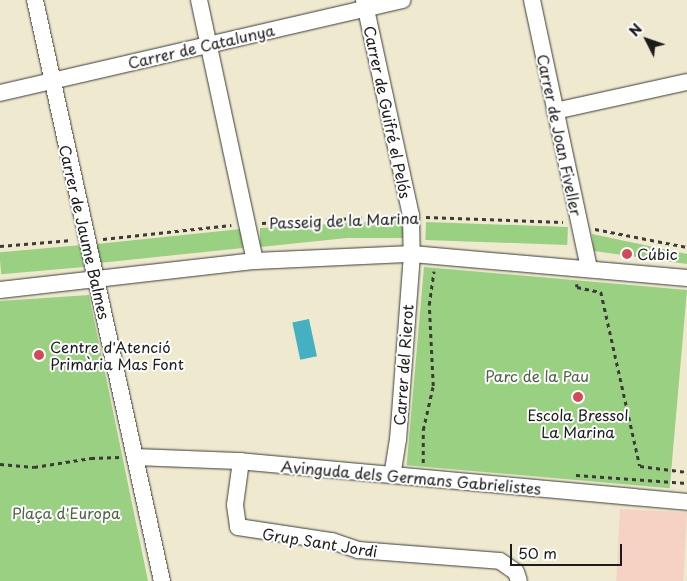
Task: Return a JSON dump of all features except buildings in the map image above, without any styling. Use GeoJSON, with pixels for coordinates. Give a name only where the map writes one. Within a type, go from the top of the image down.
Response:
{"type":"FeatureCollection","features":[{"type":"Feature","properties":{"kind":"street","name":"Carrer de Jaume Balmes"},"geometry":{"type":"LineString","coordinates":[[35,0],[51,81],[162,581]]}},
{"type":"Feature","properties":{"kind":"street"},"geometry":{"type":"LineString","coordinates":[[199,0],[255,262]]}},
{"type":"Feature","properties":{"kind":"street","name":"Carrer de Catalunya"},"geometry":{"type":"LineString","coordinates":[[0,93],[208,44],[365,4],[402,0]]}},
{"type":"Feature","properties":{"kind":"street","name":"Carrer de Joan Fiveller"},"geometry":{"type":"LineString","coordinates":[[532,0],[580,226],[581,269]]}},
{"type":"Feature","properties":{"kind":"street","name":"Carrer de Guifré el Pelós"},"geometry":{"type":"LineString","coordinates":[[365,4],[411,215],[412,254]]}},
{"type":"Feature","properties":{"kind":"street"},"geometry":{"type":"LineString","coordinates":[[555,111],[687,82]]}},
{"type":"Feature","properties":{"kind":"street"},"geometry":{"type":"LineString","coordinates":[[0,290],[96,282],[255,262],[412,254],[687,278]]}},
{"type":"Feature","properties":{"kind":"street","name":"Carrer del Rierot"},"geometry":{"type":"LineString","coordinates":[[392,475],[398,439],[412,254]]}},
{"type":"Feature","properties":{"kind":"street","name":"Avinguda dels Germans Gabrielistes"},"geometry":{"type":"LineString","coordinates":[[135,457],[241,462],[687,502]]}},
{"type":"Feature","properties":{"kind":"street","name":"Grup Sant Jordi"},"geometry":{"type":"LineString","coordinates":[[241,462],[235,505],[238,527],[332,542],[358,550],[500,561],[516,572],[519,581]]}},
{"type":"Feature","properties":{"kind":"path","name":"Passeig de la Marina"},"geometry":{"type":"LineString","coordinates":[[0,246],[87,240],[248,223],[411,215],[439,219],[560,222],[687,247]]}},
{"type":"Feature","properties":{"kind":"path"},"geometry":{"type":"LineString","coordinates":[[423,463],[424,430],[433,386],[430,281],[439,256]]}},
{"type":"Feature","properties":{"kind":"path"},"geometry":{"type":"LineString","coordinates":[[581,269],[577,287],[601,292],[640,466],[687,472]]}},
{"type":"Feature","properties":{"kind":"path"},"geometry":{"type":"LineString","coordinates":[[0,464],[34,467],[92,458],[135,457]]}},
{"type":"Feature","properties":{"kind":"shaded area"},"geometry":{"type":"Polygon","coordinates":[[[620,509],[687,513],[683,581],[616,581],[620,509]]]}},
{"type":"Feature","properties":{"kind":"green space"},"geometry":{"type":"Polygon","coordinates":[[[402,220],[405,238],[347,238],[260,247],[260,228],[402,220]]]}},
{"type":"Feature","properties":{"kind":"green space"},"geometry":{"type":"Polygon","coordinates":[[[426,222],[568,227],[567,245],[425,240],[426,222]]]}},
{"type":"Feature","properties":{"kind":"green space"},"geometry":{"type":"Polygon","coordinates":[[[241,229],[243,248],[97,263],[95,244],[241,229]]]}},
{"type":"Feature","properties":{"kind":"green space"},"geometry":{"type":"Polygon","coordinates":[[[592,234],[687,254],[687,264],[594,251],[592,234]]]}},
{"type":"Feature","properties":{"kind":"green space"},"geometry":{"type":"Polygon","coordinates":[[[82,245],[84,267],[1,274],[0,252],[82,245]]]}},
{"type":"Feature","properties":{"kind":"green space","name":"Parc de la Pau"},"geometry":{"type":"Polygon","coordinates":[[[424,267],[687,290],[670,488],[407,465],[424,267]]]}},
{"type":"Feature","properties":{"kind":"green space","name":"Plaça d'Europa"},"geometry":{"type":"Polygon","coordinates":[[[89,295],[148,581],[0,581],[0,301],[89,295]]]}},
{"type":"Feature","properties":{"kind":"water"},"geometry":{"type":"Polygon","coordinates":[[[309,319],[317,356],[300,360],[292,323],[309,319]]]}},
{"type":"Feature","properties":{"kind":"place","name":"Cúbic"},"geometry":{"type":"Point","coordinates":[627,254]}},
{"type":"Feature","properties":{"kind":"place","name":"Centre d'Atenció Primària Mas Font"},"geometry":{"type":"Point","coordinates":[39,355]}},
{"type":"Feature","properties":{"kind":"place","name":"Escola Bressol La Marina"},"geometry":{"type":"Point","coordinates":[578,397]}}]}
